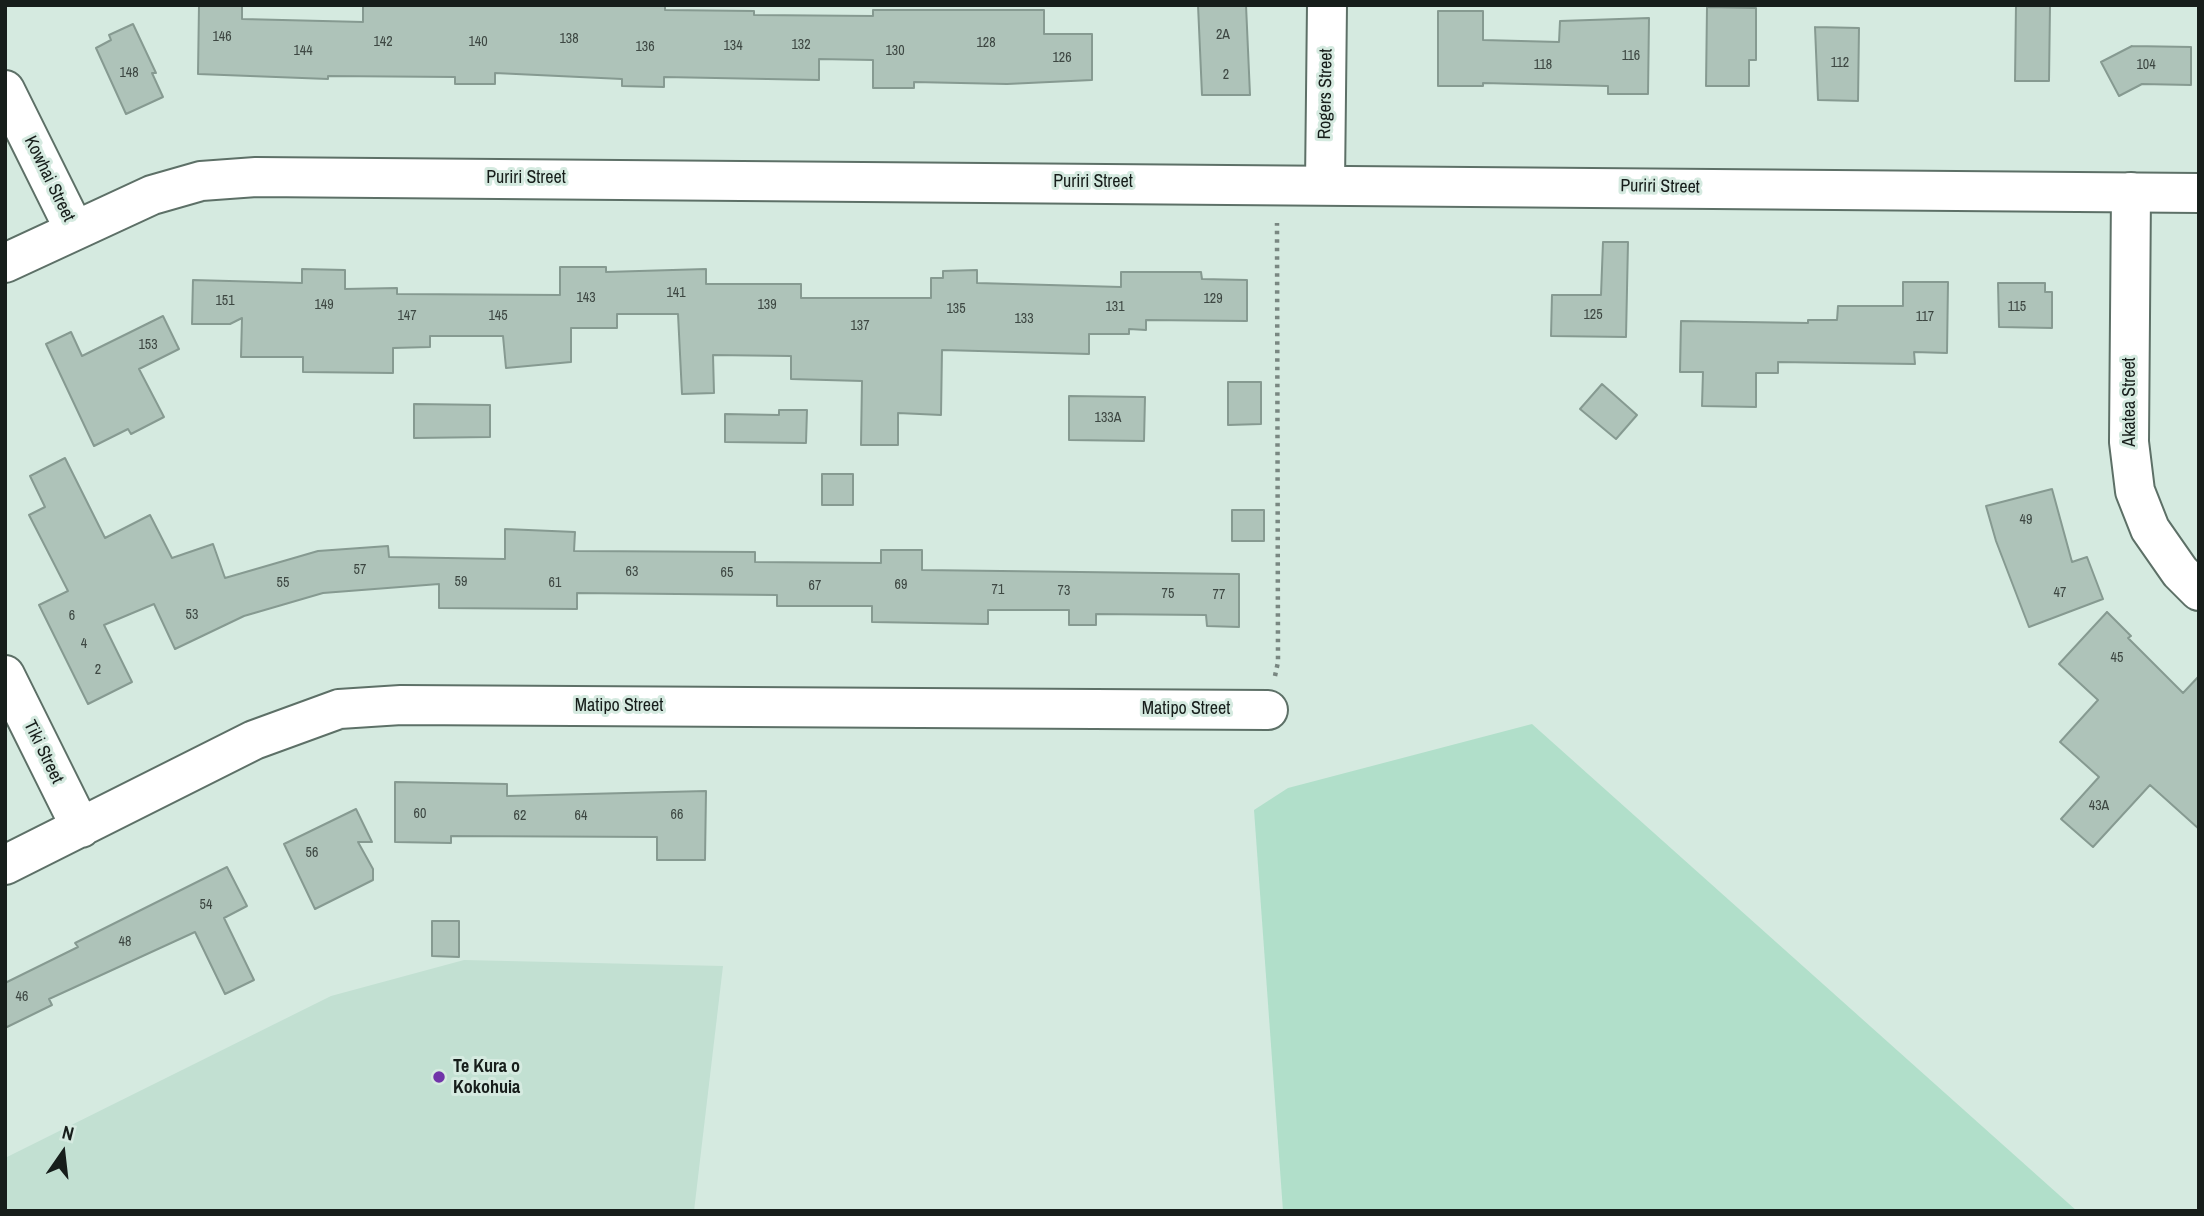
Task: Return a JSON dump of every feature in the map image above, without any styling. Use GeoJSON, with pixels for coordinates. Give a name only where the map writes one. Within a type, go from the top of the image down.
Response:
{"type":"FeatureCollection","features":[{"type":"Feature","properties":{"kind":"street","name":"Rogers Street"},"geometry":{"type":"LineString","coordinates":[[1325,183],[1327,5]]}},
{"type":"Feature","properties":{"kind":"street","name":"Kowhai Street"},"geometry":{"type":"LineString","coordinates":[[5,90],[74,229]]}},
{"type":"Feature","properties":{"kind":"street","name":"Puriri Street"},"geometry":{"type":"LineString","coordinates":[[5,264],[74,229],[174,187],[201,181],[256,177],[1325,183],[2199,193]]}},
{"type":"Feature","properties":{"kind":"street","name":"Akatea Street"},"geometry":{"type":"LineString","coordinates":[[2131,192],[2129,442],[2134,491],[2150,529],[2180,572],[2199,591]]}},
{"type":"Feature","properties":{"kind":"street","name":"Tiki Street"},"geometry":{"type":"LineString","coordinates":[[5,676],[81,828]]}},
{"type":"Feature","properties":{"kind":"street","name":"Matipo Street"},"geometry":{"type":"LineString","coordinates":[[5,865],[254,740],[339,709],[429,705],[1268,710]]}},
{"type":"Feature","properties":{"kind":"path"},"geometry":{"type":"LineString","coordinates":[[1268,710],[1278,662],[1277,184]]}},
{"type":"Feature","properties":{"kind":"shaded area"},"geometry":{"type":"Polygon","coordinates":[[[1532,724],[2077,1211],[1283,1211],[1254,810],[1288,788],[1532,724]]]}},
{"type":"Feature","properties":{"kind":"shaded area","name":"Te Kura o Kokohuia"},"geometry":{"type":"Polygon","coordinates":[[[464,960],[723,966],[694,1211],[5,1211],[5,1158],[331,996],[464,960]]]}},
{"type":"Feature","properties":{"kind":"building"},"geometry":{"type":"Polygon","coordinates":[[[199,5],[242,5],[242,19],[363,22],[363,5],[665,5],[665,10],[754,11],[754,15],[873,16],[873,10],[1044,10],[1044,34],[1092,34],[1092,80],[1007,84],[914,82],[914,88],[873,88],[873,60],[819,59],[819,80],[664,77],[664,87],[622,86],[622,79],[495,73],[495,84],[455,84],[455,77],[328,76],[328,79],[198,74],[199,5]]]}},
{"type":"Feature","properties":{"kind":"building"},"geometry":{"type":"Polygon","coordinates":[[[1198,5],[1246,5],[1250,95],[1202,95],[1198,5]]]}},
{"type":"Feature","properties":{"kind":"building"},"geometry":{"type":"Polygon","coordinates":[[[2016,5],[2050,5],[2049,81],[2015,81],[2016,5]]]}},
{"type":"Feature","properties":{"kind":"building"},"geometry":{"type":"Polygon","coordinates":[[[1707,7],[1756,8],[1756,60],[1749,60],[1749,86],[1706,86],[1707,7]]]}},
{"type":"Feature","properties":{"kind":"building"},"geometry":{"type":"Polygon","coordinates":[[[1438,11],[1483,11],[1483,40],[1559,42],[1560,21],[1649,18],[1648,94],[1608,94],[1608,86],[1483,83],[1483,86],[1438,86],[1438,11]]]}},
{"type":"Feature","properties":{"kind":"building"},"geometry":{"type":"Polygon","coordinates":[[[133,24],[156,73],[152,73],[163,97],[126,114],[96,48],[111,40],[109,35],[133,24]]]}},
{"type":"Feature","properties":{"kind":"building"},"geometry":{"type":"Polygon","coordinates":[[[1815,27],[1859,28],[1858,101],[1818,100],[1815,27]]]}},
{"type":"Feature","properties":{"kind":"building"},"geometry":{"type":"Polygon","coordinates":[[[2132,46],[2191,47],[2191,85],[2142,84],[2119,96],[2101,62],[2132,46]]]}},
{"type":"Feature","properties":{"kind":"building"},"geometry":{"type":"Polygon","coordinates":[[[1603,242],[1628,242],[1626,337],[1551,336],[1552,295],[1601,295],[1603,242]]]}},
{"type":"Feature","properties":{"kind":"building"},"geometry":{"type":"Polygon","coordinates":[[[560,267],[606,267],[606,272],[706,269],[706,284],[801,284],[801,298],[931,298],[931,278],[943,278],[943,271],[977,270],[977,283],[1121,287],[1121,272],[1201,272],[1202,279],[1247,280],[1247,321],[1146,320],[1146,330],[1129,329],[1129,334],[1089,334],[1089,354],[942,350],[941,415],[898,413],[898,445],[861,445],[862,381],[791,379],[791,356],[713,355],[714,393],[682,394],[678,314],[617,314],[617,328],[571,328],[571,362],[506,368],[503,336],[430,336],[430,347],[393,348],[393,373],[303,372],[303,357],[241,357],[242,318],[230,324],[192,324],[193,280],[302,283],[302,269],[345,270],[345,289],[397,288],[397,294],[560,295],[560,267]]]}},
{"type":"Feature","properties":{"kind":"building"},"geometry":{"type":"Polygon","coordinates":[[[1903,282],[1948,282],[1947,353],[1914,352],[1915,364],[1778,362],[1778,373],[1756,373],[1756,407],[1702,406],[1703,372],[1680,372],[1681,321],[1808,323],[1808,320],[1837,320],[1838,306],[1903,306],[1903,282]]]}},
{"type":"Feature","properties":{"kind":"building"},"geometry":{"type":"Polygon","coordinates":[[[1998,283],[2045,283],[2045,292],[2052,292],[2052,328],[1999,327],[1998,283]]]}},
{"type":"Feature","properties":{"kind":"building"},"geometry":{"type":"Polygon","coordinates":[[[163,316],[179,349],[139,369],[164,417],[131,434],[128,429],[94,446],[46,344],[71,332],[82,356],[163,316]]]}},
{"type":"Feature","properties":{"kind":"building"},"geometry":{"type":"Polygon","coordinates":[[[1228,382],[1261,382],[1261,424],[1228,425],[1228,382]]]}},
{"type":"Feature","properties":{"kind":"building"},"geometry":{"type":"Polygon","coordinates":[[[1602,384],[1637,415],[1616,439],[1580,409],[1602,384]]]}},
{"type":"Feature","properties":{"kind":"building"},"geometry":{"type":"Polygon","coordinates":[[[1069,396],[1145,397],[1144,441],[1069,440],[1069,396]]]}},
{"type":"Feature","properties":{"kind":"building"},"geometry":{"type":"Polygon","coordinates":[[[414,404],[490,405],[490,437],[414,438],[414,404]]]}},
{"type":"Feature","properties":{"kind":"building"},"geometry":{"type":"Polygon","coordinates":[[[779,410],[807,410],[806,443],[725,442],[725,414],[779,415],[779,410]]]}},
{"type":"Feature","properties":{"kind":"building"},"geometry":{"type":"Polygon","coordinates":[[[65,458],[105,538],[150,515],[172,558],[213,544],[225,578],[318,551],[388,546],[389,557],[505,559],[505,529],[575,532],[574,551],[755,552],[755,562],[881,563],[881,550],[922,550],[922,570],[1239,574],[1239,627],[1207,626],[1206,615],[1096,614],[1096,625],[1069,625],[1069,610],[988,610],[988,624],[872,622],[872,606],[777,606],[777,595],[577,593],[577,609],[439,608],[439,584],[323,593],[244,616],[175,649],[154,604],[104,625],[132,682],[88,704],[39,605],[68,591],[29,515],[45,507],[30,476],[65,458]]]}},
{"type":"Feature","properties":{"kind":"building"},"geometry":{"type":"Polygon","coordinates":[[[822,474],[853,474],[853,505],[822,505],[822,474]]]}},
{"type":"Feature","properties":{"kind":"building"},"geometry":{"type":"Polygon","coordinates":[[[2052,489],[2072,562],[2087,557],[2103,599],[2029,627],[1996,541],[1986,506],[2052,489]]]}},
{"type":"Feature","properties":{"kind":"building"},"geometry":{"type":"Polygon","coordinates":[[[1232,510],[1264,510],[1264,541],[1232,541],[1232,510]]]}},
{"type":"Feature","properties":{"kind":"building"},"geometry":{"type":"Polygon","coordinates":[[[2107,612],[2131,636],[2128,638],[2183,693],[2199,676],[2199,829],[2150,785],[2093,847],[2061,819],[2099,777],[2060,742],[2098,700],[2059,664],[2107,612]]]}},
{"type":"Feature","properties":{"kind":"building"},"geometry":{"type":"Polygon","coordinates":[[[395,782],[507,784],[507,796],[706,791],[705,860],[657,860],[657,837],[451,836],[451,843],[395,842],[395,782]]]}},
{"type":"Feature","properties":{"kind":"building"},"geometry":{"type":"Polygon","coordinates":[[[356,809],[372,842],[358,842],[373,869],[373,880],[315,909],[284,844],[356,809]]]}},
{"type":"Feature","properties":{"kind":"building"},"geometry":{"type":"Polygon","coordinates":[[[227,867],[247,906],[224,918],[254,980],[225,994],[195,932],[49,999],[52,1005],[5,1028],[5,983],[78,947],[75,943],[227,867]]]}},
{"type":"Feature","properties":{"kind":"building"},"geometry":{"type":"Polygon","coordinates":[[[432,921],[459,921],[459,957],[432,956],[432,921]]]}},
{"type":"Feature","properties":{"kind":"place","name":"Te Kura o Kokohuia"},"geometry":{"type":"Point","coordinates":[439,1077]}}]}
